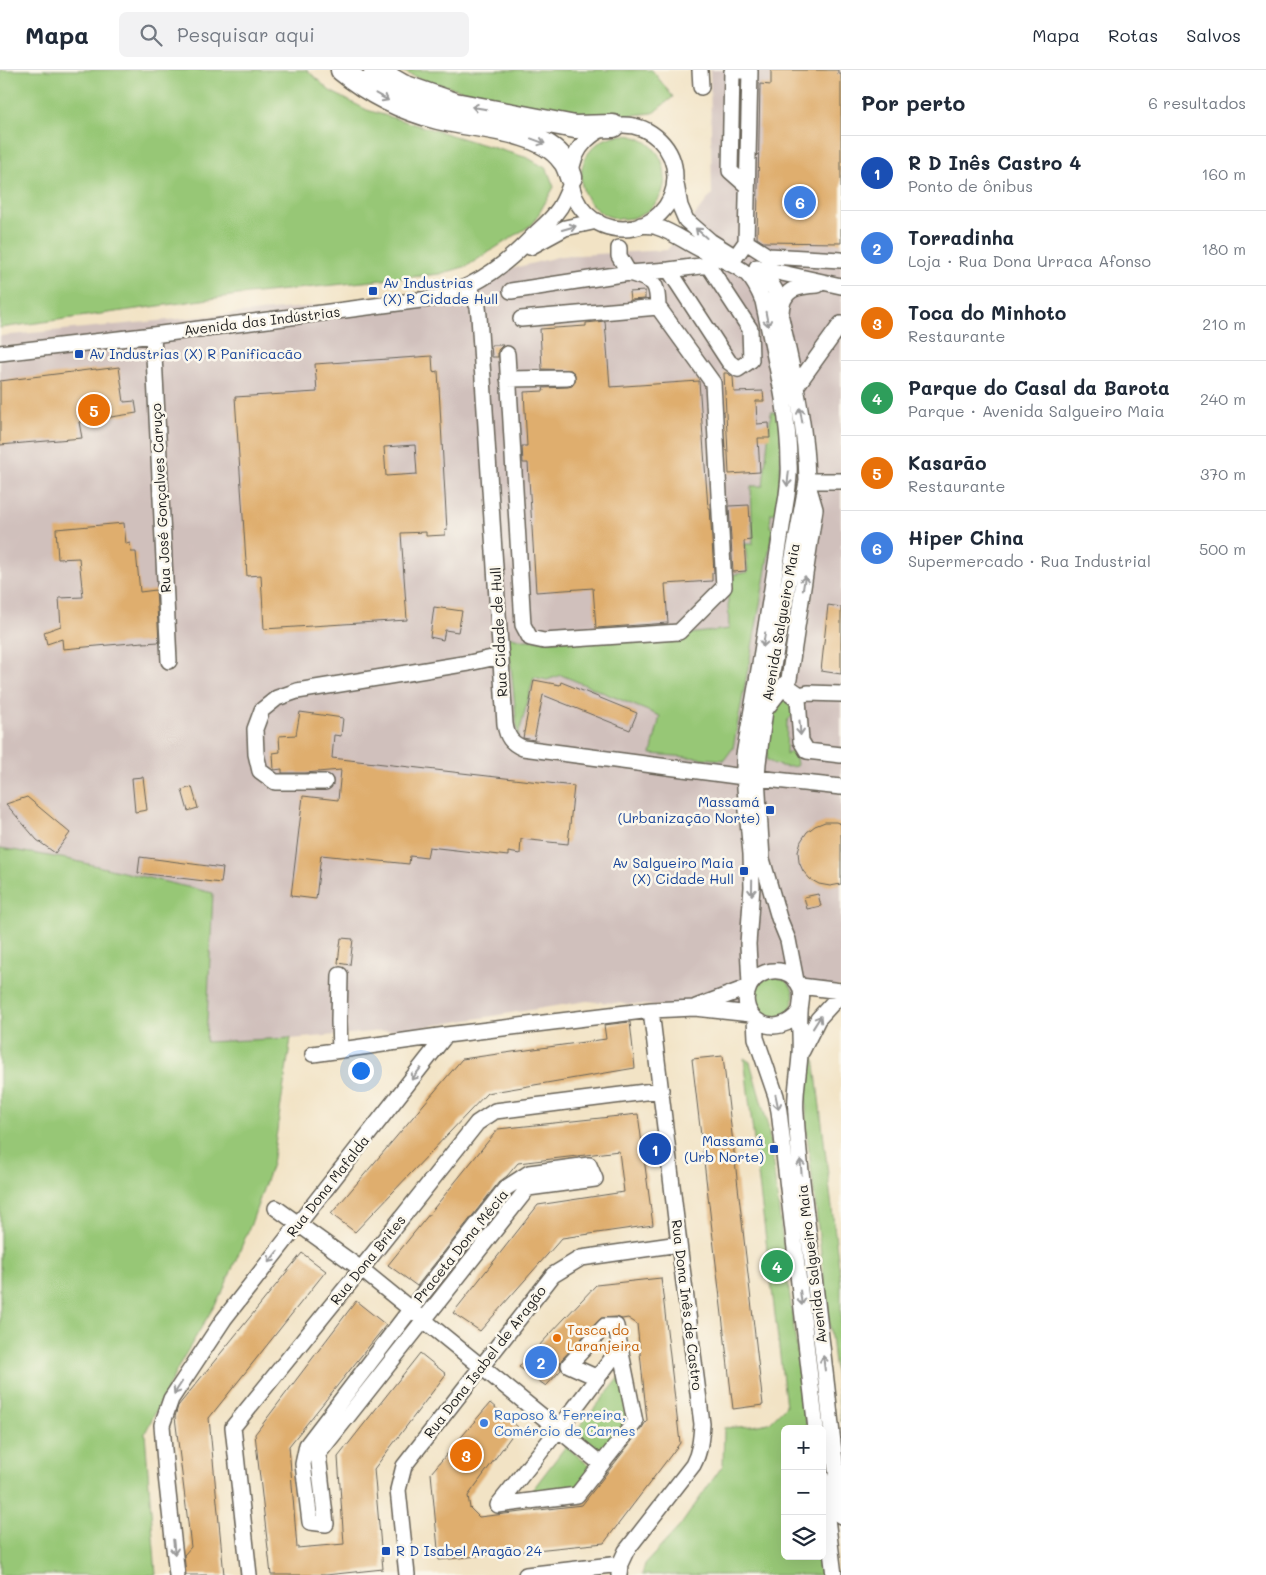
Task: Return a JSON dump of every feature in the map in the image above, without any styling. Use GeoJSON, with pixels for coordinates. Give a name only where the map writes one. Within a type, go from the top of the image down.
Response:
{"type":"FeatureCollection","features":[{"type":"Feature","properties":{"kind":"highway"},"geometry":{"type":"LineString","coordinates":[[342,70],[366,88],[390,101],[416,111],[438,118],[506,131],[544,143],[564,160],[571,180]]}},
{"type":"Feature","properties":{"kind":"highway"},"geometry":{"type":"LineString","coordinates":[[375,70],[403,86],[455,104],[575,127],[613,126]]}},
{"type":"Feature","properties":{"kind":"street"},"geometry":{"type":"LineString","coordinates":[[700,70],[701,87]]}},
{"type":"Feature","properties":{"kind":"street"},"geometry":{"type":"LineString","coordinates":[[734,260],[746,242],[750,71],[732,71],[730,171],[747,186]]}},
{"type":"Feature","properties":{"kind":"street"},"geometry":{"type":"LineString","coordinates":[[506,354],[523,625],[530,638],[544,641],[679,632],[724,588],[713,383],[658,307],[657,290],[650,280],[629,273],[619,256],[619,248],[599,223],[587,214],[574,195],[571,180],[572,167],[580,148],[594,134],[613,126],[634,126],[653,134],[668,150],[672,159],[680,206],[686,220],[710,241],[734,260],[752,271],[838,285]]}},
{"type":"Feature","properties":{"kind":"street","name":"Avenida das Indústrias"},"geometry":{"type":"LineString","coordinates":[[0,353],[444,297],[469,287],[489,275],[513,256],[555,214],[564,202],[571,180]]}},
{"type":"Feature","properties":{"kind":"street"},"geometry":{"type":"LineString","coordinates":[[619,248],[636,227],[652,220],[661,212],[673,192],[675,180]]}},
{"type":"Feature","properties":{"kind":"street"},"geometry":{"type":"LineString","coordinates":[[599,223],[620,228],[656,226],[701,250],[734,260]]}},
{"type":"Feature","properties":{"kind":"street","name":"Avenida das Indústrias"},"geometry":{"type":"LineString","coordinates":[[513,256],[565,228],[599,223]]}},
{"type":"Feature","properties":{"kind":"street"},"geometry":{"type":"LineString","coordinates":[[746,242],[768,256],[841,260]]}},
{"type":"Feature","properties":{"kind":"street"},"geometry":{"type":"LineString","coordinates":[[510,291],[629,273],[708,265],[750,329],[751,360],[738,369],[729,362],[669,270]]}},
{"type":"Feature","properties":{"kind":"street","name":"Avenida Salgueiro Maia"},"geometry":{"type":"LineString","coordinates":[[752,271],[767,277],[775,290],[801,412],[806,444],[807,481],[765,710],[758,762],[750,777],[752,887],[747,1001],[753,1016],[756,1038],[776,1096],[779,1111],[816,1425]]}},
{"type":"Feature","properties":{"kind":"street","name":"Avenida Salgueiro Maia"},"geometry":{"type":"LineString","coordinates":[[752,271],[763,301],[783,397],[788,430],[790,467],[744,755],[750,777],[762,859],[779,918],[788,940],[802,994],[800,1055],[795,1112],[802,1188],[841,1516]]}},
{"type":"Feature","properties":{"kind":"street"},"geometry":{"type":"LineString","coordinates":[[780,317],[781,304],[791,290],[806,285],[838,285]]}},
{"type":"Feature","properties":{"kind":"street","name":"Rua Cidade de Hull"},"geometry":{"type":"LineString","coordinates":[[469,287],[478,307],[480,325],[505,724],[509,739],[523,748],[841,787]]}},
{"type":"Feature","properties":{"kind":"street"},"geometry":{"type":"LineString","coordinates":[[521,318],[658,307]]}},
{"type":"Feature","properties":{"kind":"street"},"geometry":{"type":"LineString","coordinates":[[795,388],[841,324]]}},
{"type":"Feature","properties":{"kind":"street","name":"Rua José Gonçalves Caruço"},"geometry":{"type":"LineString","coordinates":[[153,335],[168,661]]}},
{"type":"Feature","properties":{"kind":"street"},"geometry":{"type":"LineString","coordinates":[[508,380],[567,378]]}},
{"type":"Feature","properties":{"kind":"street"},"geometry":{"type":"LineString","coordinates":[[765,710],[784,686],[815,509],[807,481],[841,481]]}},
{"type":"Feature","properties":{"kind":"street"},"geometry":{"type":"LineString","coordinates":[[325,782],[275,782],[260,771],[256,754],[255,729],[262,710],[277,698],[298,692],[501,656]]}},
{"type":"Feature","properties":{"kind":"street"},"geometry":{"type":"LineString","coordinates":[[784,686],[789,687],[800,695],[808,693],[841,694]]}},
{"type":"Feature","properties":{"kind":"street"},"geometry":{"type":"LineString","coordinates":[[784,686],[787,691],[798,699],[801,741],[807,751],[841,755]]}},
{"type":"Feature","properties":{"kind":"street"},"geometry":{"type":"LineString","coordinates":[[695,1008],[749,986],[754,979],[768,971],[784,972],[798,983],[841,992]]}},
{"type":"Feature","properties":{"kind":"street"},"geometry":{"type":"LineString","coordinates":[[340,976],[340,1050]]}},
{"type":"Feature","properties":{"kind":"street"},"geometry":{"type":"LineString","coordinates":[[313,1054],[446,1035],[651,1010],[695,1008],[753,1016],[762,1024],[779,1026],[795,1018],[801,1007],[841,992]]}},
{"type":"Feature","properties":{"kind":"street"},"geometry":{"type":"LineString","coordinates":[[800,1055],[818,1018],[841,992]]}},
{"type":"Feature","properties":{"kind":"street","name":"Rua Dona Inês de Castro"},"geometry":{"type":"LineString","coordinates":[[619,1570],[626,1551],[693,1465],[698,1456],[702,1424],[651,1010]]}},
{"type":"Feature","properties":{"kind":"street","name":"Rua Dona Mafalda"},"geometry":{"type":"LineString","coordinates":[[177,1575],[162,1425],[171,1399],[224,1318],[446,1035]]}},
{"type":"Feature","properties":{"kind":"street","name":"Rua Dona Brites"},"geometry":{"type":"LineString","coordinates":[[249,1575],[233,1427],[477,1122],[495,1111],[661,1090]]}},
{"type":"Feature","properties":{"kind":"street","name":"Praceta Dona Mécia"},"geometry":{"type":"LineString","coordinates":[[410,1310],[506,1188],[529,1173],[589,1165],[595,1179],[528,1188],[423,1321]]}},
{"type":"Feature","properties":{"kind":"street"},"geometry":{"type":"LineString","coordinates":[[276,1208],[300,1223],[361,1269],[601,1464]]}},
{"type":"Feature","properties":{"kind":"street","name":"Rua Dona Isabel de Aragão"},"geometry":{"type":"LineString","coordinates":[[407,1575],[398,1490],[404,1466],[553,1276],[581,1258],[679,1244]]}},
{"type":"Feature","properties":{"kind":"street"},"geometry":{"type":"LineString","coordinates":[[410,1310],[307,1445],[303,1464],[310,1522],[326,1524],[318,1454],[423,1321]]}},
{"type":"Feature","properties":{"kind":"street"},"geometry":{"type":"LineString","coordinates":[[598,1378],[569,1365],[605,1326],[616,1326],[635,1422],[577,1495],[498,1504],[558,1430],[598,1378],[620,1348]]}},
{"type":"Feature","properties":{"kind":"street"},"geometry":{"type":"LineString","coordinates":[[826,1510],[834,1575]]}},
{"type":"Feature","properties":{"kind":"street"},"geometry":{"type":"LineString","coordinates":[[526,1575],[619,1570]]}},
{"type":"Feature","properties":{"kind":"shaded area"},"geometry":{"type":"Polygon","coordinates":[[[710,70],[841,70],[841,986],[739,1012],[587,1001],[418,1028],[279,1040],[206,1042],[213,893],[67,859],[0,848],[0,336],[398,298],[561,256],[667,250],[712,194],[710,70]]]}},
{"type":"Feature","properties":{"kind":"green space"},"geometry":{"type":"Polygon","coordinates":[[[0,70],[307,70],[330,91],[367,110],[528,158],[547,169],[554,187],[533,224],[467,266],[440,274],[238,295],[0,328],[0,70]]]}},
{"type":"Feature","properties":{"kind":"green space"},"geometry":{"type":"Polygon","coordinates":[[[400,70],[652,70],[673,97],[653,113],[594,119],[502,101],[420,79],[400,70]]]}},
{"type":"Feature","properties":{"kind":"green space"},"geometry":{"type":"Polygon","coordinates":[[[623,135],[639,138],[653,147],[662,161],[665,177],[662,193],[653,207],[639,216],[623,219],[607,216],[593,207],[584,193],[581,177],[584,161],[593,147],[607,138],[623,135]]]}},
{"type":"Feature","properties":{"kind":"green space"},"geometry":{"type":"Polygon","coordinates":[[[771,412],[780,412],[781,457],[777,514],[771,513],[770,527],[773,528],[733,748],[724,760],[651,754],[660,716],[561,675],[547,680],[534,677],[518,737],[508,636],[523,640],[639,640],[729,629],[727,576],[748,572],[745,544],[753,544],[751,486],[763,486],[771,412]]]}},
{"type":"Feature","properties":{"kind":"green space"},"geometry":{"type":"Polygon","coordinates":[[[787,700],[792,703],[794,714],[787,721],[786,755],[795,748],[797,766],[793,767],[781,766],[767,760],[770,711],[777,702],[787,700]]]}},
{"type":"Feature","properties":{"kind":"green space"},"geometry":{"type":"Polygon","coordinates":[[[0,848],[67,859],[213,893],[206,1042],[291,1038],[272,1164],[251,1224],[222,1293],[182,1360],[145,1433],[156,1575],[0,1575],[0,848]]]}},
{"type":"Feature","properties":{"kind":"green space"},"geometry":{"type":"Polygon","coordinates":[[[778,977],[785,980],[791,986],[794,997],[793,1005],[785,1014],[778,1017],[770,1017],[763,1014],[755,1005],[754,993],[757,986],[766,978],[778,977]]]}},
{"type":"Feature","properties":{"kind":"green space"},"geometry":{"type":"Polygon","coordinates":[[[813,1048],[841,1284],[841,1422],[806,1126],[806,1088],[813,1048]]]}},
{"type":"Feature","properties":{"kind":"green space"},"geometry":{"type":"Polygon","coordinates":[[[744,1058],[750,1062],[768,1126],[806,1425],[781,1425],[781,1560],[822,1560],[824,1575],[642,1575],[645,1564],[680,1526],[723,1465],[724,1428],[769,1423],[786,1406],[744,1058]]]}},
{"type":"Feature","properties":{"kind":"green space"},"geometry":{"type":"Polygon","coordinates":[[[621,1376],[630,1423],[598,1461],[570,1438],[621,1376]]]}},
{"type":"Feature","properties":{"kind":"green space"},"geometry":{"type":"Polygon","coordinates":[[[566,1446],[592,1468],[575,1489],[527,1497],[566,1446]]]}},
{"type":"Feature","properties":{"kind":"building"},"geometry":{"type":"Polygon","coordinates":[[[771,70],[838,70],[838,74],[841,74],[841,243],[763,242],[757,238],[760,84],[771,85],[771,70]]]}},
{"type":"Feature","properties":{"kind":"building"},"geometry":{"type":"Polygon","coordinates":[[[645,291],[645,299],[630,300],[629,292],[645,291]]]}},
{"type":"Feature","properties":{"kind":"building"},"geometry":{"type":"Polygon","coordinates":[[[605,321],[610,387],[699,381],[714,573],[712,573],[712,581],[665,584],[668,623],[596,628],[593,588],[536,592],[528,463],[523,463],[522,446],[527,446],[524,392],[544,391],[543,388],[568,387],[572,386],[575,382],[575,374],[571,370],[542,369],[540,329],[586,326],[586,323],[605,321]]]}},
{"type":"Feature","properties":{"kind":"building"},"geometry":{"type":"Polygon","coordinates":[[[491,345],[503,345],[498,350],[498,357],[492,357],[491,345]]]}},
{"type":"Feature","properties":{"kind":"building"},"geometry":{"type":"Polygon","coordinates":[[[432,356],[433,372],[438,371],[447,530],[445,535],[426,536],[426,532],[401,533],[407,620],[264,629],[261,575],[247,576],[235,397],[317,392],[315,364],[432,356]],[[415,445],[384,447],[386,476],[417,474],[415,445]]]}},
{"type":"Feature","properties":{"kind":"building"},"geometry":{"type":"Polygon","coordinates":[[[119,367],[124,402],[135,401],[137,413],[79,422],[82,438],[0,445],[0,381],[119,367]]]}},
{"type":"Feature","properties":{"kind":"building"},"geometry":{"type":"Polygon","coordinates":[[[724,373],[733,377],[734,392],[763,391],[764,401],[756,401],[757,424],[769,423],[770,438],[758,438],[760,472],[729,474],[724,373]]]}},
{"type":"Feature","properties":{"kind":"building"},"geometry":{"type":"Polygon","coordinates":[[[749,505],[751,540],[744,541],[746,571],[733,572],[729,506],[749,505]]]}},
{"type":"Feature","properties":{"kind":"building"},"geometry":{"type":"Polygon","coordinates":[[[124,523],[126,544],[130,543],[131,552],[136,552],[140,592],[156,590],[159,642],[63,649],[62,639],[47,644],[44,632],[61,626],[59,598],[83,597],[79,558],[58,559],[56,529],[124,523]]]}},
{"type":"Feature","properties":{"kind":"building"},"geometry":{"type":"Polygon","coordinates":[[[828,605],[841,607],[841,674],[821,671],[828,605]]]}},
{"type":"Feature","properties":{"kind":"building"},"geometry":{"type":"Polygon","coordinates":[[[434,607],[462,611],[458,632],[445,630],[443,640],[430,637],[434,607]]]}},
{"type":"Feature","properties":{"kind":"building"},"geometry":{"type":"Polygon","coordinates":[[[534,680],[560,685],[561,682],[637,713],[630,730],[543,695],[534,740],[523,738],[534,680]]]}},
{"type":"Feature","properties":{"kind":"building"},"geometry":{"type":"Polygon","coordinates":[[[300,712],[343,718],[341,736],[334,735],[332,758],[574,786],[568,844],[521,839],[520,854],[508,852],[508,856],[429,847],[427,858],[410,856],[409,864],[321,855],[316,899],[291,896],[303,796],[338,800],[341,770],[282,773],[282,769],[274,770],[273,753],[280,752],[279,736],[296,735],[300,712]]]}},
{"type":"Feature","properties":{"kind":"building"},"geometry":{"type":"Polygon","coordinates":[[[143,777],[147,810],[135,812],[132,778],[143,777]]]}},
{"type":"Feature","properties":{"kind":"building"},"geometry":{"type":"Polygon","coordinates":[[[192,787],[198,808],[188,811],[182,790],[192,787]]]}},
{"type":"Feature","properties":{"kind":"building"},"geometry":{"type":"Polygon","coordinates":[[[27,797],[70,833],[55,853],[37,840],[6,804],[27,797]]]}},
{"type":"Feature","properties":{"kind":"building"},"geometry":{"type":"Polygon","coordinates":[[[825,822],[841,824],[841,884],[830,886],[819,884],[810,879],[803,871],[799,862],[798,851],[801,841],[807,832],[825,822]]]}},
{"type":"Feature","properties":{"kind":"building"},"geometry":{"type":"Polygon","coordinates":[[[140,857],[223,868],[221,883],[138,873],[140,857]]]}},
{"type":"Feature","properties":{"kind":"building"},"geometry":{"type":"Polygon","coordinates":[[[818,894],[821,906],[807,909],[804,897],[818,894]]]}},
{"type":"Feature","properties":{"kind":"building"},"geometry":{"type":"Polygon","coordinates":[[[341,938],[353,939],[350,965],[338,963],[341,938]]]}},
{"type":"Feature","properties":{"kind":"building"},"geometry":{"type":"Polygon","coordinates":[[[630,1022],[635,1068],[487,1093],[355,1232],[331,1214],[462,1059],[606,1039],[604,1025],[630,1022]]]}},
{"type":"Feature","properties":{"kind":"building"},"geometry":{"type":"Polygon","coordinates":[[[723,1056],[763,1405],[733,1409],[692,1059],[723,1056]]]}},
{"type":"Feature","properties":{"kind":"building"},"geometry":{"type":"Polygon","coordinates":[[[638,1114],[653,1225],[562,1238],[480,1331],[453,1313],[538,1205],[624,1192],[619,1151],[518,1163],[499,1182],[417,1286],[388,1265],[498,1129],[638,1114]]]}},
{"type":"Feature","properties":{"kind":"building"},"geometry":{"type":"Polygon","coordinates":[[[302,1253],[326,1271],[209,1418],[224,1575],[186,1575],[184,1555],[191,1547],[175,1417],[178,1406],[302,1253]]]}},
{"type":"Feature","properties":{"kind":"building"},"geometry":{"type":"Polygon","coordinates":[[[661,1278],[680,1443],[604,1543],[439,1560],[431,1473],[490,1403],[518,1427],[468,1496],[470,1508],[479,1517],[582,1505],[647,1420],[637,1324],[628,1318],[601,1318],[562,1359],[560,1363],[561,1370],[546,1386],[519,1367],[596,1285],[661,1278]]]}},
{"type":"Feature","properties":{"kind":"building"},"geometry":{"type":"Polygon","coordinates":[[[356,1301],[386,1325],[289,1446],[297,1548],[344,1544],[338,1457],[420,1353],[446,1374],[374,1469],[383,1569],[326,1575],[271,1575],[255,1434],[356,1301]]]}},
{"type":"Feature","properties":{"kind":"place","name":"Hiper China"},"geometry":{"type":"Point","coordinates":[800,202]}},
{"type":"Feature","properties":{"kind":"place","name":"Av Industrias (X) R Cidade Hull"},"geometry":{"type":"Point","coordinates":[373,291]}},
{"type":"Feature","properties":{"kind":"place","name":"Av Industrias (X) R Panificacão"},"geometry":{"type":"Point","coordinates":[79,354]}},
{"type":"Feature","properties":{"kind":"place","name":"Kasarão"},"geometry":{"type":"Point","coordinates":[94,410]}},
{"type":"Feature","properties":{"kind":"place","name":"Massamá (Urbanização Norte)"},"geometry":{"type":"Point","coordinates":[770,810]}},
{"type":"Feature","properties":{"kind":"place","name":"Av Salgueiro Maia (X) Cidade Hull"},"geometry":{"type":"Point","coordinates":[744,871]}},
{"type":"Feature","properties":{"kind":"place","name":"R D Inês Castro 4"},"geometry":{"type":"Point","coordinates":[655,1149]}},
{"type":"Feature","properties":{"kind":"place","name":"Massamá (Urb Norte)"},"geometry":{"type":"Point","coordinates":[774,1149]}},
{"type":"Feature","properties":{"kind":"place","name":"Parque do Casal da Barota"},"geometry":{"type":"Point","coordinates":[777,1266]}},
{"type":"Feature","properties":{"kind":"place","name":"Tasca do Laranjeira"},"geometry":{"type":"Point","coordinates":[557,1338]}},
{"type":"Feature","properties":{"kind":"place","name":"Torradinha"},"geometry":{"type":"Point","coordinates":[541,1362]}},
{"type":"Feature","properties":{"kind":"place","name":"Raposo & Ferreira, Comércio de Carnes"},"geometry":{"type":"Point","coordinates":[484,1423]}},
{"type":"Feature","properties":{"kind":"place","name":"Toca do Minhoto"},"geometry":{"type":"Point","coordinates":[466,1455]}},
{"type":"Feature","properties":{"kind":"place","name":"R D Isabel Aragão 24"},"geometry":{"type":"Point","coordinates":[386,1551]}}]}
